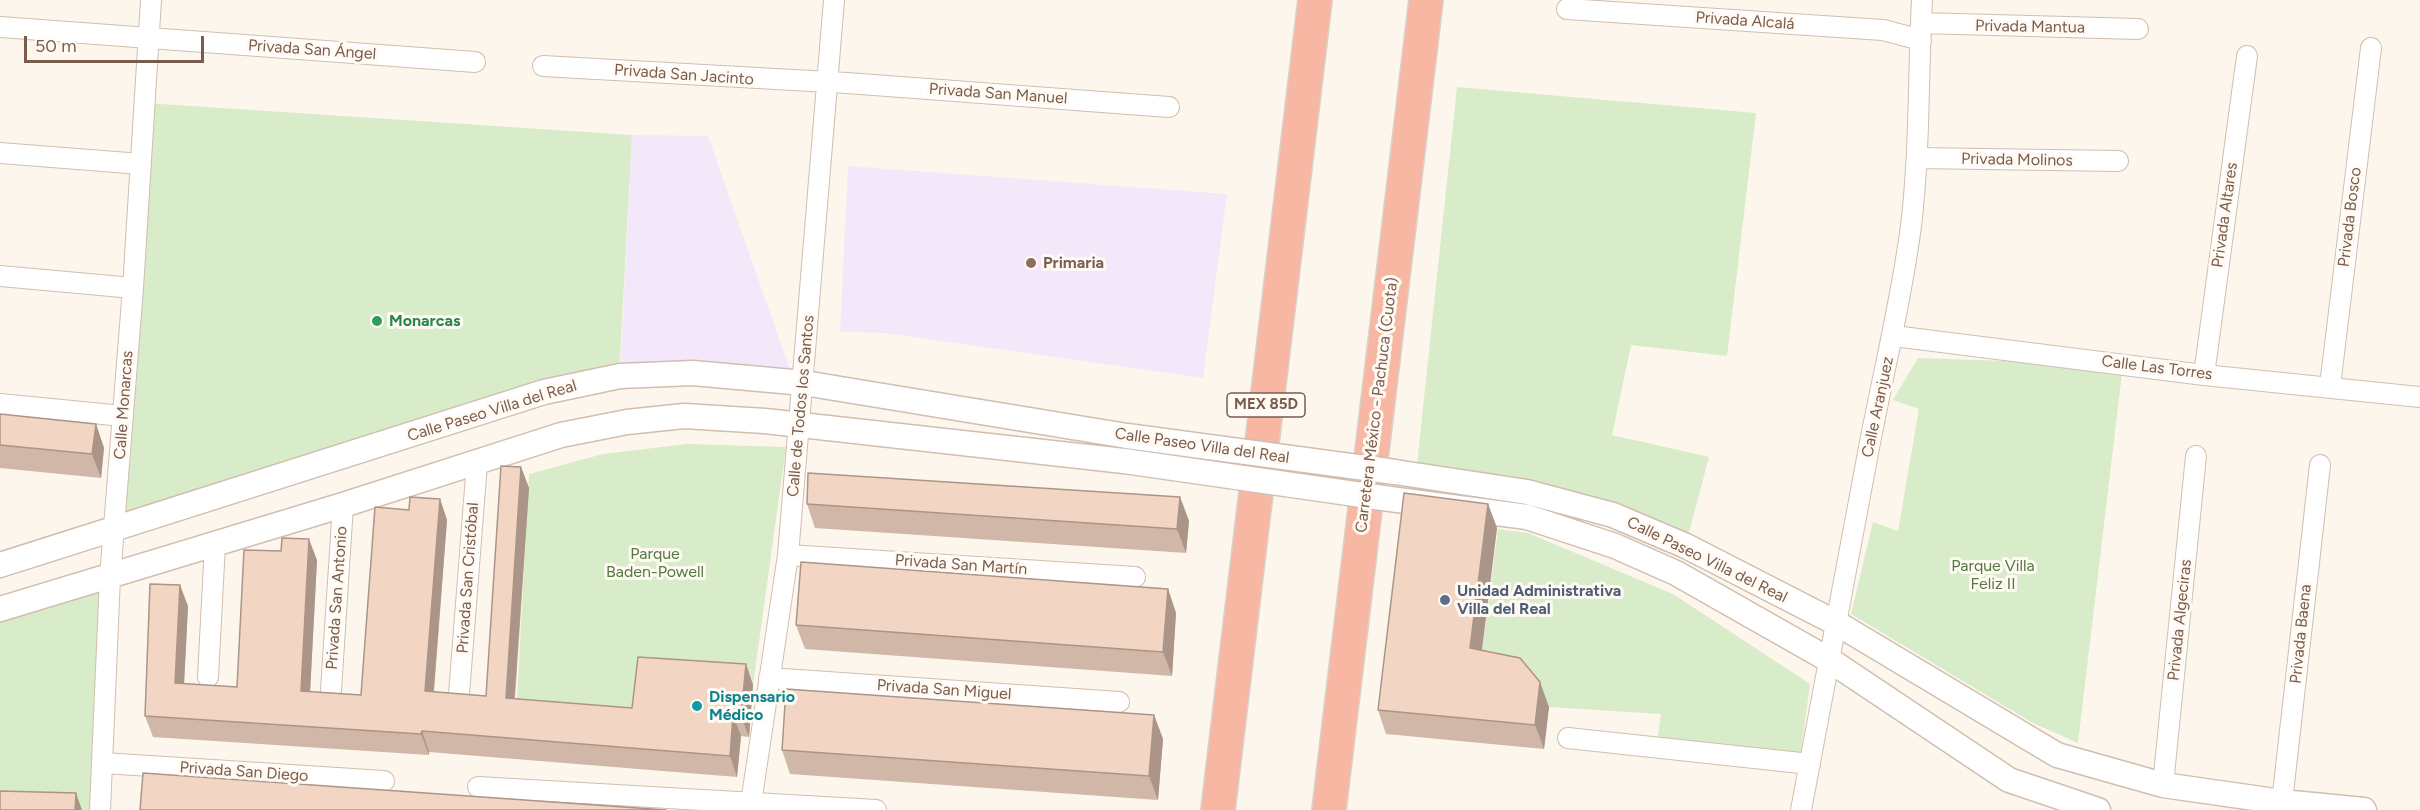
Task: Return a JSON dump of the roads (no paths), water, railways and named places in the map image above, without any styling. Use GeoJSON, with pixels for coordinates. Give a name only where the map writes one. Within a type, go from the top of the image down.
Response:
{"type":"FeatureCollection","features":[{"type":"Feature","properties":{"kind":"highway","name":"MEX 85D"},"geometry":{"type":"LineString","coordinates":[[1218,810],[1315,0]]}},
{"type":"Feature","properties":{"kind":"highway","name":"Carretera México - Pachuca (Cuota)"},"geometry":{"type":"LineString","coordinates":[[1329,810],[1426,0]]}},
{"type":"Feature","properties":{"kind":"street","name":"Calle Monarcas"},"geometry":{"type":"LineString","coordinates":[[100,810],[110,577],[133,288],[151,0]]}},
{"type":"Feature","properties":{"kind":"street","name":"Calle de Todos los Santos"},"geometry":{"type":"LineString","coordinates":[[750,806],[788,555],[834,0]]}},
{"type":"Feature","properties":{"kind":"street","name":"Calle Aranjuez"},"geometry":{"type":"LineString","coordinates":[[1801,810],[1879,398],[1894,336],[1911,226],[1917,158],[1922,0]]}},
{"type":"Feature","properties":{"kind":"street","name":"Privada Alcalá"},"geometry":{"type":"LineString","coordinates":[[1567,9],[1921,32]]}},
{"type":"Feature","properties":{"kind":"street","name":"Privada San Ángel"},"geometry":{"type":"LineString","coordinates":[[0,27],[475,62]]}},
{"type":"Feature","properties":{"kind":"street","name":"Privada Mantua"},"geometry":{"type":"LineString","coordinates":[[1921,32],[2138,29]]}},
{"type":"Feature","properties":{"kind":"street","name":"Privada Bosco"},"geometry":{"type":"LineString","coordinates":[[2330,386],[2371,48]]}},
{"type":"Feature","properties":{"kind":"street","name":"Privada Altares"},"geometry":{"type":"LineString","coordinates":[[2204,375],[2247,56]]}},
{"type":"Feature","properties":{"kind":"street","name":"Privada San Jacinto"},"geometry":{"type":"LineString","coordinates":[[543,66],[826,84]]}},
{"type":"Feature","properties":{"kind":"street","name":"Privada San Manuel"},"geometry":{"type":"LineString","coordinates":[[826,84],[1170,107]]}},
{"type":"Feature","properties":{"kind":"street"},"geometry":{"type":"LineString","coordinates":[[0,153],[141,164]]}},
{"type":"Feature","properties":{"kind":"street","name":"Privada Molinos"},"geometry":{"type":"LineString","coordinates":[[1917,158],[2118,161]]}},
{"type":"Feature","properties":{"kind":"street"},"geometry":{"type":"LineString","coordinates":[[0,276],[133,288]]}},
{"type":"Feature","properties":{"kind":"street","name":"Calle Las Torres"},"geometry":{"type":"LineString","coordinates":[[1894,336],[2204,375],[2330,386],[2420,397]]}},
{"type":"Feature","properties":{"kind":"street","name":"Calle Paseo Villa del Real"},"geometry":{"type":"LineString","coordinates":[[0,565],[544,392],[620,376],[693,373],[804,383],[1127,436],[1527,492],[1613,515],[1686,546],[1838,624],[2057,755],[2163,784],[2282,802],[2364,810]]}},
{"type":"Feature","properties":{"kind":"street"},"geometry":{"type":"LineString","coordinates":[[0,404],[123,416]]}},
{"type":"Feature","properties":{"kind":"street","name":"Calle Paseo Villa del Real"},"geometry":{"type":"LineString","coordinates":[[0,609],[343,505],[561,435],[627,422],[684,416],[765,421],[1124,461],[1527,517],[1615,546],[1676,573],[1831,661],[2009,780],[2098,810]]}},
{"type":"Feature","properties":{"kind":"street","name":"Privada Algeciras"},"geometry":{"type":"LineString","coordinates":[[2163,784],[2196,456]]}},
{"type":"Feature","properties":{"kind":"street","name":"Privada San Cristóbal"},"geometry":{"type":"LineString","coordinates":[[459,694],[477,463]]}},
{"type":"Feature","properties":{"kind":"street","name":"Privada Baena"},"geometry":{"type":"LineString","coordinates":[[2282,802],[2320,465]]}},
{"type":"Feature","properties":{"kind":"street","name":"Privada San Antonio"},"geometry":{"type":"LineString","coordinates":[[331,690],[343,505]]}},
{"type":"Feature","properties":{"kind":"street"},"geometry":{"type":"LineString","coordinates":[[208,677],[215,544]]}},
{"type":"Feature","properties":{"kind":"street","name":"Privada San Martín"},"geometry":{"type":"LineString","coordinates":[[788,555],[1135,576]]}},
{"type":"Feature","properties":{"kind":"street","name":"Privada San Miguel"},"geometry":{"type":"LineString","coordinates":[[769,678],[1119,702]]}},
{"type":"Feature","properties":{"kind":"street"},"geometry":{"type":"LineString","coordinates":[[1568,738],[1810,764]]}},
{"type":"Feature","properties":{"kind":"street","name":"Privada San Diego"},"geometry":{"type":"LineString","coordinates":[[103,763],[384,781]]}},
{"type":"Feature","properties":{"kind":"street"},"geometry":{"type":"LineString","coordinates":[[478,787],[750,806],[781,804],[876,810]]}},
{"type":"Feature","properties":{"kind":"place","name":"Primaria"},"geometry":{"type":"Point","coordinates":[1031,263]}},
{"type":"Feature","properties":{"kind":"place","name":"Monarcas"},"geometry":{"type":"Point","coordinates":[377,321]}},
{"type":"Feature","properties":{"kind":"place","name":"Unidad Administrativa Villa del Real"},"geometry":{"type":"Point","coordinates":[1445,600]}},
{"type":"Feature","properties":{"kind":"place","name":"Dispensario Médico"},"geometry":{"type":"Point","coordinates":[697,706]}},
{"type":"Feature","properties":{"kind":"park label","name":"Parque Baden-Powell"},"geometry":{"type":"Point","coordinates":[655,563]}},
{"type":"Feature","properties":{"kind":"park label","name":"Parque Villa Feliz II"},"geometry":{"type":"Point","coordinates":[1993,575]}}]}
